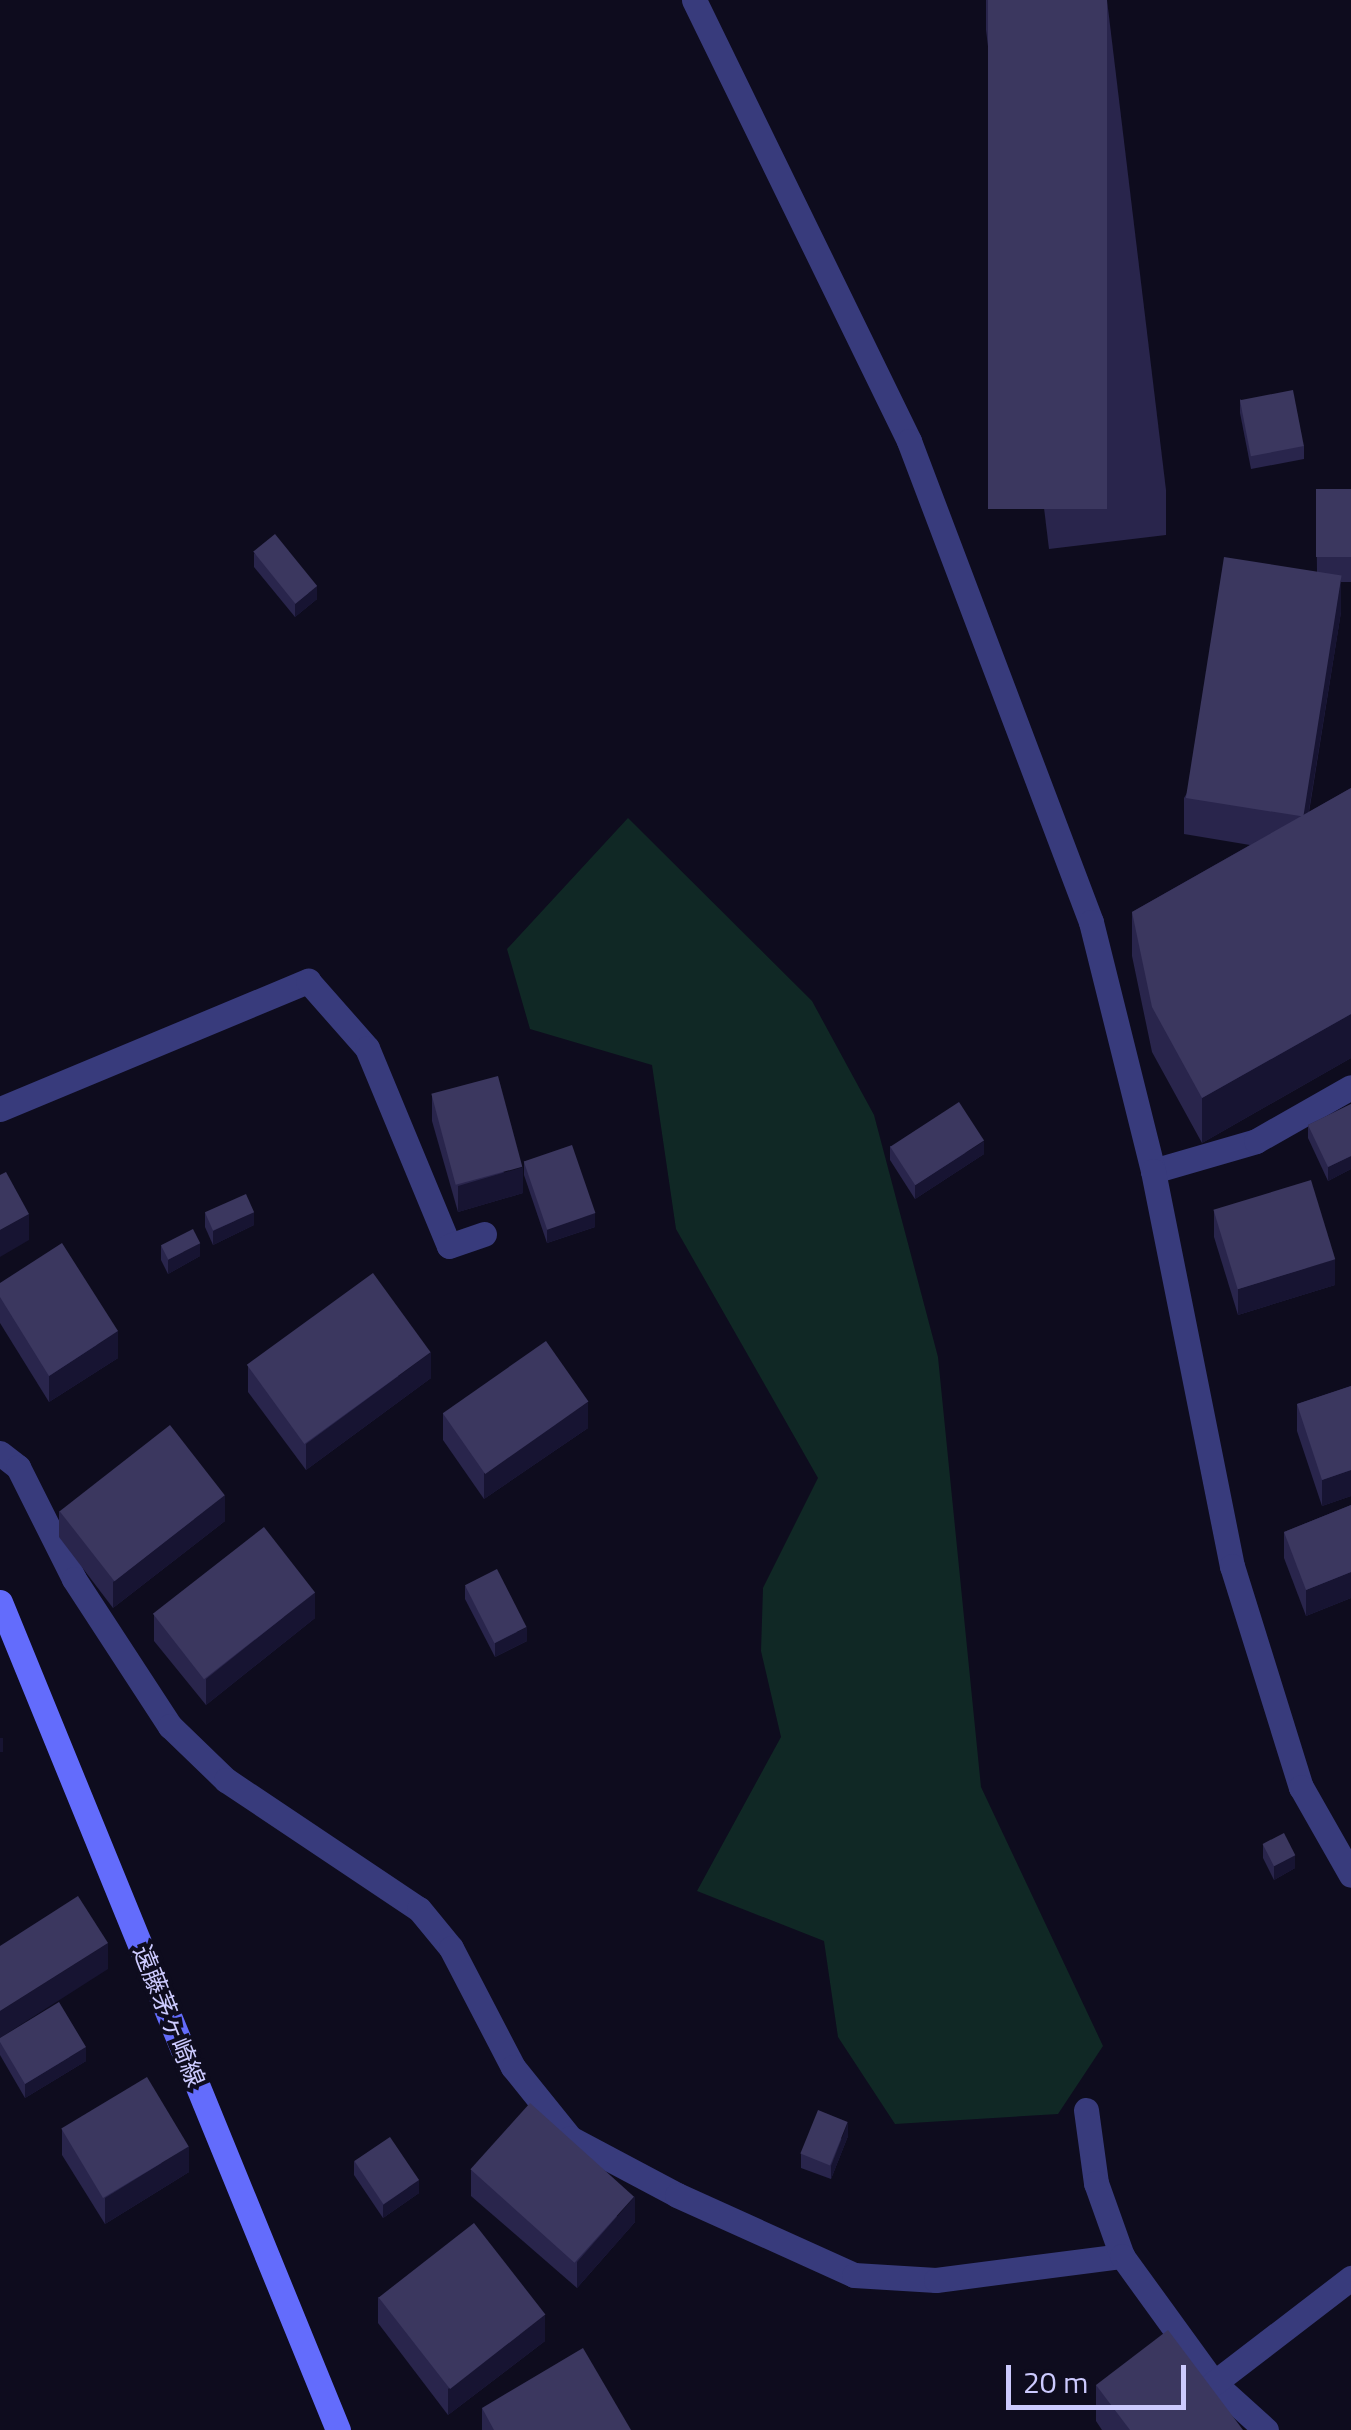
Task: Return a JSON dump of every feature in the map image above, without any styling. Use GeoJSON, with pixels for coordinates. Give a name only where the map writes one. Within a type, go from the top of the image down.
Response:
{"type":"FeatureCollection","features":[{"type":"Feature","properties":{"kind":"main road","name":"遠藤茅ヶ崎線"},"geometry":{"type":"LineString","coordinates":[[0,1602],[338,2430]]}},
{"type":"Feature","properties":{"kind":"street"},"geometry":{"type":"LineString","coordinates":[[694,0],[909,441],[1091,922],[1153,1171],[1232,1566],[1301,1787],[1351,1875]]}},
{"type":"Feature","properties":{"kind":"street"},"geometry":{"type":"LineString","coordinates":[[0,1109],[308,981],[366,1048],[449,1246],[484,1234]]}},
{"type":"Feature","properties":{"kind":"street"},"geometry":{"type":"LineString","coordinates":[[1153,1171],[1256,1140],[1351,1087]]}},
{"type":"Feature","properties":{"kind":"street"},"geometry":{"type":"LineString","coordinates":[[0,1453],[18,1467],[74,1579],[170,1726],[226,1780],[419,1909],[450,1948],[514,2068],[570,2138],[677,2195],[854,2275],[936,2280],[1122,2256]]}},
{"type":"Feature","properties":{"kind":"street"},"geometry":{"type":"LineString","coordinates":[[1086,2110],[1096,2183],[1122,2256],[1214,2383],[1266,2430]]}},
{"type":"Feature","properties":{"kind":"street"},"geometry":{"type":"LineString","coordinates":[[1214,2383],[1351,2278]]}},
{"type":"Feature","properties":{"kind":"green space"},"geometry":{"type":"Polygon","coordinates":[[[628,818],[812,1001],[874,1115],[938,1357],[981,1787],[1103,2046],[1058,2114],[895,2124],[838,2037],[824,1941],[697,1891],[781,1737],[761,1651],[763,1588],[818,1478],[676,1229],[652,1065],[530,1029],[507,949],[628,818]]]}},
{"type":"Feature","properties":{"kind":"building"},"geometry":{"type":"Polygon","coordinates":[[[988,0],[1107,0],[1107,509],[988,509],[988,0]]]}},
{"type":"Feature","properties":{"kind":"building"},"geometry":{"type":"Polygon","coordinates":[[[1293,390],[1304,446],[1251,456],[1240,400],[1293,390]]]}},
{"type":"Feature","properties":{"kind":"building"},"geometry":{"type":"Polygon","coordinates":[[[1316,489],[1351,489],[1351,557],[1316,557],[1316,489]]]}},
{"type":"Feature","properties":{"kind":"building"},"geometry":{"type":"Polygon","coordinates":[[[275,534],[317,586],[295,604],[253,552],[275,534]]]}},
{"type":"Feature","properties":{"kind":"building"},"geometry":{"type":"Polygon","coordinates":[[[1224,557],[1342,576],[1303,817],[1186,798],[1224,557]]]}},
{"type":"Feature","properties":{"kind":"building"},"geometry":{"type":"Polygon","coordinates":[[[1351,788],[1351,1014],[1202,1098],[1152,1007],[1132,912],[1351,788]]]}},
{"type":"Feature","properties":{"kind":"building"},"geometry":{"type":"Polygon","coordinates":[[[498,1076],[522,1167],[456,1185],[431,1094],[498,1076]]]}},
{"type":"Feature","properties":{"kind":"building"},"geometry":{"type":"Polygon","coordinates":[[[959,1102],[984,1141],[915,1185],[890,1147],[959,1102]]]}},
{"type":"Feature","properties":{"kind":"building"},"geometry":{"type":"Polygon","coordinates":[[[1351,1104],[1351,1156],[1328,1167],[1308,1125],[1351,1104]]]}},
{"type":"Feature","properties":{"kind":"building"},"geometry":{"type":"Polygon","coordinates":[[[572,1145],[595,1213],[547,1230],[524,1162],[572,1145]]]}},
{"type":"Feature","properties":{"kind":"building"},"geometry":{"type":"Polygon","coordinates":[[[6,1172],[29,1214],[0,1230],[0,1175],[6,1172]]]}},
{"type":"Feature","properties":{"kind":"building"},"geometry":{"type":"Polygon","coordinates":[[[1311,1180],[1335,1259],[1238,1289],[1213,1210],[1311,1180]]]}},
{"type":"Feature","properties":{"kind":"building"},"geometry":{"type":"Polygon","coordinates":[[[246,1194],[254,1212],[213,1231],[205,1212],[246,1194]]]}},
{"type":"Feature","properties":{"kind":"building"},"geometry":{"type":"Polygon","coordinates":[[[193,1229],[200,1243],[168,1260],[161,1245],[193,1229]]]}},
{"type":"Feature","properties":{"kind":"building"},"geometry":{"type":"Polygon","coordinates":[[[62,1243],[118,1331],[49,1376],[0,1297],[0,1283],[62,1243]]]}},
{"type":"Feature","properties":{"kind":"building"},"geometry":{"type":"Polygon","coordinates":[[[373,1273],[431,1352],[304,1444],[247,1365],[373,1273]]]}},
{"type":"Feature","properties":{"kind":"building"},"geometry":{"type":"Polygon","coordinates":[[[546,1341],[588,1402],[485,1474],[443,1413],[546,1341]]]}},
{"type":"Feature","properties":{"kind":"building"},"geometry":{"type":"Polygon","coordinates":[[[1351,1386],[1351,1470],[1322,1480],[1297,1404],[1351,1386]]]}},
{"type":"Feature","properties":{"kind":"building"},"geometry":{"type":"Polygon","coordinates":[[[170,1425],[225,1495],[114,1581],[60,1511],[170,1425]]]}},
{"type":"Feature","properties":{"kind":"building"},"geometry":{"type":"Polygon","coordinates":[[[1351,1505],[1351,1572],[1306,1590],[1284,1532],[1351,1505]]]}},
{"type":"Feature","properties":{"kind":"building"},"geometry":{"type":"Polygon","coordinates":[[[264,1527],[315,1592],[204,1679],[153,1614],[264,1527]]]}},
{"type":"Feature","properties":{"kind":"building"},"geometry":{"type":"Polygon","coordinates":[[[497,1569],[527,1627],[494,1643],[465,1585],[497,1569]]]}},
{"type":"Feature","properties":{"kind":"building"},"geometry":{"type":"Polygon","coordinates":[[[1284,1833],[1295,1855],[1274,1866],[1263,1844],[1284,1833]]]}},
{"type":"Feature","properties":{"kind":"building"},"geometry":{"type":"Polygon","coordinates":[[[78,1896],[108,1943],[0,2011],[0,1946],[78,1896]]]}},
{"type":"Feature","properties":{"kind":"building"},"geometry":{"type":"Polygon","coordinates":[[[59,2002],[86,2047],[25,2084],[0,2038],[59,2002]]]}},
{"type":"Feature","properties":{"kind":"building"},"geometry":{"type":"Polygon","coordinates":[[[147,2077],[189,2146],[103,2198],[61,2129],[147,2077]]]}},
{"type":"Feature","properties":{"kind":"building"},"geometry":{"type":"Polygon","coordinates":[[[530,2103],[634,2197],[574,2263],[470,2169],[530,2103]]]}},
{"type":"Feature","properties":{"kind":"building"},"geometry":{"type":"Polygon","coordinates":[[[818,2110],[848,2122],[830,2166],[800,2154],[818,2110]]]}},
{"type":"Feature","properties":{"kind":"building"},"geometry":{"type":"Polygon","coordinates":[[[390,2137],[419,2180],[383,2204],[354,2161],[390,2137]]]}},
{"type":"Feature","properties":{"kind":"building"},"geometry":{"type":"Polygon","coordinates":[[[474,2223],[545,2314],[450,2389],[379,2297],[474,2223]]]}},
{"type":"Feature","properties":{"kind":"building"},"geometry":{"type":"Polygon","coordinates":[[[1168,2330],[1243,2430],[1130,2430],[1096,2385],[1168,2330]]]}},
{"type":"Feature","properties":{"kind":"building"},"geometry":{"type":"Polygon","coordinates":[[[583,2348],[631,2430],[494,2430],[482,2408],[583,2348]]]}}]}
